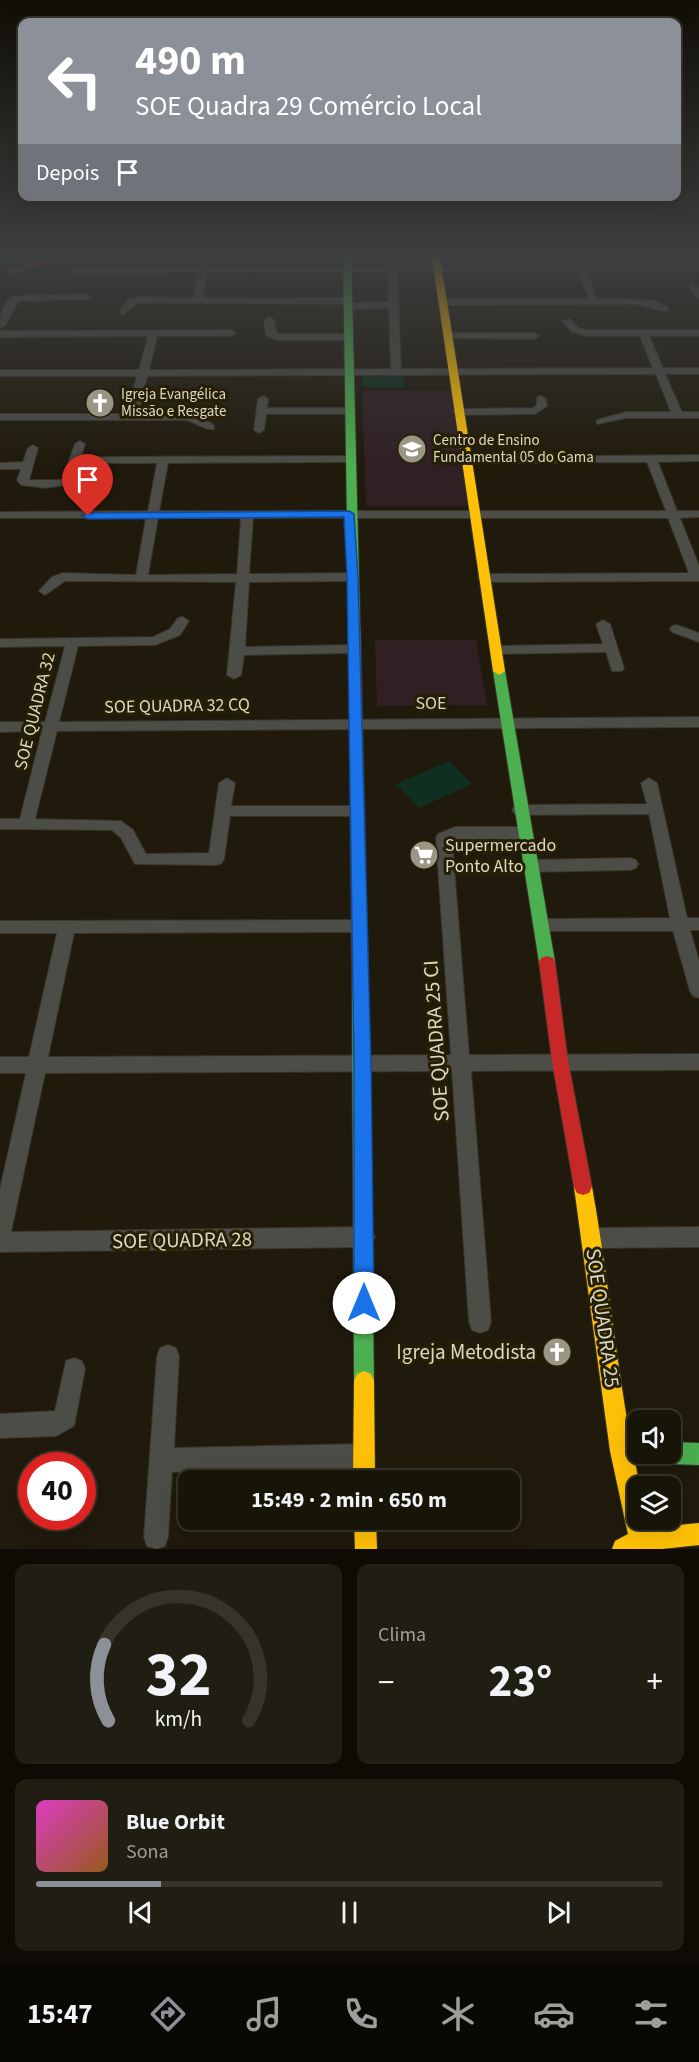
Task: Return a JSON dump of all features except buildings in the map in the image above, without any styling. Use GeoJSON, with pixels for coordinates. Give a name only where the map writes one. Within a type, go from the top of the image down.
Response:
{"type":"FeatureCollection","features":[{"type":"Feature","properties":{"kind":"street"},"geometry":{"type":"LineString","coordinates":[[270,323],[273,336],[348,337]]}},
{"type":"Feature","properties":{"kind":"street"},"geometry":{"type":"LineString","coordinates":[[348,323],[349,514],[353,577],[362,1065],[364,1470]]}},
{"type":"Feature","properties":{"kind":"street"},"geometry":{"type":"LineString","coordinates":[[394,323],[396,372]]}},
{"type":"Feature","properties":{"kind":"street","name":"SOE QUADRA 25"},"geometry":{"type":"LineString","coordinates":[[446,323],[520,810],[542,925],[560,1061],[592,1238],[621,1451],[640,1540]]}},
{"type":"Feature","properties":{"kind":"street"},"geometry":{"type":"LineString","coordinates":[[569,323],[579,332],[699,333]]}},
{"type":"Feature","properties":{"kind":"street"},"geometry":{"type":"LineString","coordinates":[[0,334],[231,333]]}},
{"type":"Feature","properties":{"kind":"street"},"geometry":{"type":"LineString","coordinates":[[643,333],[678,415]]}},
{"type":"Feature","properties":{"kind":"street"},"geometry":{"type":"LineString","coordinates":[[132,416],[153,334]]}},
{"type":"Feature","properties":{"kind":"street"},"geometry":{"type":"LineString","coordinates":[[447,336],[534,336]]}},
{"type":"Feature","properties":{"kind":"street"},"geometry":{"type":"LineString","coordinates":[[0,373],[699,371]]}},
{"type":"Feature","properties":{"kind":"street"},"geometry":{"type":"LineString","coordinates":[[259,430],[262,399]]}},
{"type":"Feature","properties":{"kind":"street"},"geometry":{"type":"LineString","coordinates":[[458,412],[536,411],[542,406],[541,399]]}},
{"type":"Feature","properties":{"kind":"street"},"geometry":{"type":"LineString","coordinates":[[261,411],[350,411]]}},
{"type":"Feature","properties":{"kind":"street"},"geometry":{"type":"LineString","coordinates":[[601,422],[606,418],[616,416],[699,415]]}},
{"type":"Feature","properties":{"kind":"street"},"geometry":{"type":"LineString","coordinates":[[0,417],[186,417],[201,421],[210,427]]}},
{"type":"Feature","properties":{"kind":"street"},"geometry":{"type":"LineString","coordinates":[[33,448],[23,480],[25,483],[57,484],[67,482],[81,444]]}},
{"type":"Feature","properties":{"kind":"street"},"geometry":{"type":"LineString","coordinates":[[484,578],[698,577],[671,514],[651,458]]}},
{"type":"Feature","properties":{"kind":"street"},"geometry":{"type":"LineString","coordinates":[[467,460],[699,458]]}},
{"type":"Feature","properties":{"kind":"street"},"geometry":{"type":"LineString","coordinates":[[75,460],[350,459]]}},
{"type":"Feature","properties":{"kind":"street"},"geometry":{"type":"LineString","coordinates":[[141,579],[163,460]]}},
{"type":"Feature","properties":{"kind":"street"},"geometry":{"type":"LineString","coordinates":[[0,466],[27,465]]}},
{"type":"Feature","properties":{"kind":"street"},"geometry":{"type":"LineString","coordinates":[[0,515],[699,514]]}},
{"type":"Feature","properties":{"kind":"street"},"geometry":{"type":"LineString","coordinates":[[234,675],[244,578],[247,515]]}},
{"type":"Feature","properties":{"kind":"street"},"geometry":{"type":"LineString","coordinates":[[45,591],[56,580],[63,577],[141,579],[353,577]]}},
{"type":"Feature","properties":{"kind":"street","name":"SOE QUADRA 32"},"geometry":{"type":"LineString","coordinates":[[0,643],[155,641],[176,632],[183,621]]}},
{"type":"Feature","properties":{"kind":"street"},"geometry":{"type":"LineString","coordinates":[[603,624],[617,668]]}},
{"type":"Feature","properties":{"kind":"street"},"geometry":{"type":"LineString","coordinates":[[677,629],[699,638]]}},
{"type":"Feature","properties":{"kind":"street","name":"SOE QUADRA 32"},"geometry":{"type":"LineString","coordinates":[[26,824],[72,643]]}},
{"type":"Feature","properties":{"kind":"street"},"geometry":{"type":"LineString","coordinates":[[497,650],[611,648]]}},
{"type":"Feature","properties":{"kind":"street"},"geometry":{"type":"LineString","coordinates":[[238,651],[353,649]]}},
{"type":"Feature","properties":{"kind":"street","name":"SOE"},"geometry":{"type":"LineString","coordinates":[[355,723],[699,722]]}},
{"type":"Feature","properties":{"kind":"street","name":"SOE QUADRA 32 CQ"},"geometry":{"type":"LineString","coordinates":[[0,727],[355,723]]}},
{"type":"Feature","properties":{"kind":"street"},"geometry":{"type":"LineString","coordinates":[[0,824],[115,825],[126,834],[141,860],[216,859],[227,783]]}},
{"type":"Feature","properties":{"kind":"street"},"geometry":{"type":"LineString","coordinates":[[649,783],[680,925],[699,991]]}},
{"type":"Feature","properties":{"kind":"street"},"geometry":{"type":"LineString","coordinates":[[520,810],[656,809]]}},
{"type":"Feature","properties":{"kind":"street"},"geometry":{"type":"LineString","coordinates":[[223,811],[356,811]]}},
{"type":"Feature","properties":{"kind":"street","name":"SOE QUADRA 25 CI"},"geometry":{"type":"LineString","coordinates":[[480,1322],[444,838],[454,833],[524,833]]}},
{"type":"Feature","properties":{"kind":"street"},"geometry":{"type":"LineString","coordinates":[[530,866],[630,864]]}},
{"type":"Feature","properties":{"kind":"street"},"geometry":{"type":"LineString","coordinates":[[542,925],[699,924]]}},
{"type":"Feature","properties":{"kind":"street"},"geometry":{"type":"LineString","coordinates":[[0,927],[359,926]]}},
{"type":"Feature","properties":{"kind":"street"},"geometry":{"type":"LineString","coordinates":[[0,1236],[39,1065],[67,927]]}},
{"type":"Feature","properties":{"kind":"street"},"geometry":{"type":"LineString","coordinates":[[0,1065],[699,1062]]}},
{"type":"Feature","properties":{"kind":"street","name":"SOE QUADRA 28"},"geometry":{"type":"LineString","coordinates":[[0,1242],[364,1237]]}},
{"type":"Feature","properties":{"kind":"street","name":"SOE QUADRA 25"},"geometry":{"type":"LineString","coordinates":[[592,1238],[699,1237]]}},
{"type":"Feature","properties":{"kind":"street"},"geometry":{"type":"LineString","coordinates":[[156,1537],[168,1356]]}},
{"type":"Feature","properties":{"kind":"street"},"geometry":{"type":"LineString","coordinates":[[0,1426],[56,1424],[66,1418],[74,1369]]}},
{"type":"Feature","properties":{"kind":"street"},"geometry":{"type":"LineString","coordinates":[[621,1451],[627,1451]]}},
{"type":"Feature","properties":{"kind":"street"},"geometry":{"type":"LineString","coordinates":[[681,1453],[699,1454]]}},
{"type":"Feature","properties":{"kind":"street"},"geometry":{"type":"LineString","coordinates":[[160,1460],[363,1456]]}},
{"type":"Feature","properties":{"kind":"street"},"geometry":{"type":"LineString","coordinates":[[365,1530],[366,1549]]}},
{"type":"Feature","properties":{"kind":"street"},"geometry":{"type":"LineString","coordinates":[[623,1549],[640,1540],[699,1534]]}},
{"type":"Feature","properties":{"kind":"street"},"geometry":{"type":"LineString","coordinates":[[664,1537],[681,1549]]}},
{"type":"Feature","properties":{"kind":"shaded area","name":"Centro de Ensino Fundamental 05 do Gama"},"geometry":{"type":"Polygon","coordinates":[[[362,391],[451,391],[468,506],[366,506],[362,391]]]}},
{"type":"Feature","properties":{"kind":"shaded area"},"geometry":{"type":"Polygon","coordinates":[[[375,640],[476,640],[487,705],[377,706],[375,640]]]}},
{"type":"Feature","properties":{"kind":"green space"},"geometry":{"type":"Polygon","coordinates":[[[362,376],[403,376],[405,387],[363,387],[362,376]]]}},
{"type":"Feature","properties":{"kind":"green space"},"geometry":{"type":"Polygon","coordinates":[[[449,761],[472,784],[419,808],[396,784],[449,761]]]}},
{"type":"Feature","properties":{"kind":"traffic: fast"},"geometry":{"type":"LineString","coordinates":[[348,323],[355,662]]}},
{"type":"Feature","properties":{"kind":"traffic: fast"},"geometry":{"type":"LineString","coordinates":[[499,671],[547,962]]}},
{"type":"Feature","properties":{"kind":"traffic: fast"},"geometry":{"type":"LineString","coordinates":[[360,977],[364,1381]]}},
{"type":"Feature","properties":{"kind":"traffic: fast"},"geometry":{"type":"LineString","coordinates":[[681,1453],[699,1454]]}},
{"type":"Feature","properties":{"kind":"traffic: slow"},"geometry":{"type":"LineString","coordinates":[[446,323],[499,671]]}},
{"type":"Feature","properties":{"kind":"traffic: slow"},"geometry":{"type":"LineString","coordinates":[[583,1187],[621,1451],[640,1540]]}},
{"type":"Feature","properties":{"kind":"traffic: slow"},"geometry":{"type":"LineString","coordinates":[[364,1381],[364,1470]]}},
{"type":"Feature","properties":{"kind":"traffic: slow"},"geometry":{"type":"LineString","coordinates":[[365,1530],[366,1549]]}},
{"type":"Feature","properties":{"kind":"traffic: slow"},"geometry":{"type":"LineString","coordinates":[[623,1549],[640,1540],[699,1534]]}},
{"type":"Feature","properties":{"kind":"traffic: jam"},"geometry":{"type":"LineString","coordinates":[[355,662],[360,977]]}},
{"type":"Feature","properties":{"kind":"traffic: jam"},"geometry":{"type":"LineString","coordinates":[[547,962],[560,1061],[583,1187]]}},
{"type":"Feature","properties":{"kind":"place","name":"Igreja Evangélica Missão e Resgate"},"geometry":{"type":"Point","coordinates":[100,403]}},
{"type":"Feature","properties":{"kind":"place","name":"Centro de Ensino Fundamental 05 do Gama"},"geometry":{"type":"Point","coordinates":[412,449]}},
{"type":"Feature","properties":{"kind":"place","name":"Supermercado Ponto Alto"},"geometry":{"type":"Point","coordinates":[424,855]}},
{"type":"Feature","properties":{"kind":"place","name":"Igreja Metodista"},"geometry":{"type":"Point","coordinates":[557,1352]}},
{"type":"Feature","properties":{"kind":"route"},"geometry":{"type":"LineString","coordinates":[[88,516],[349,514],[353,577],[364,1303]]}}]}
